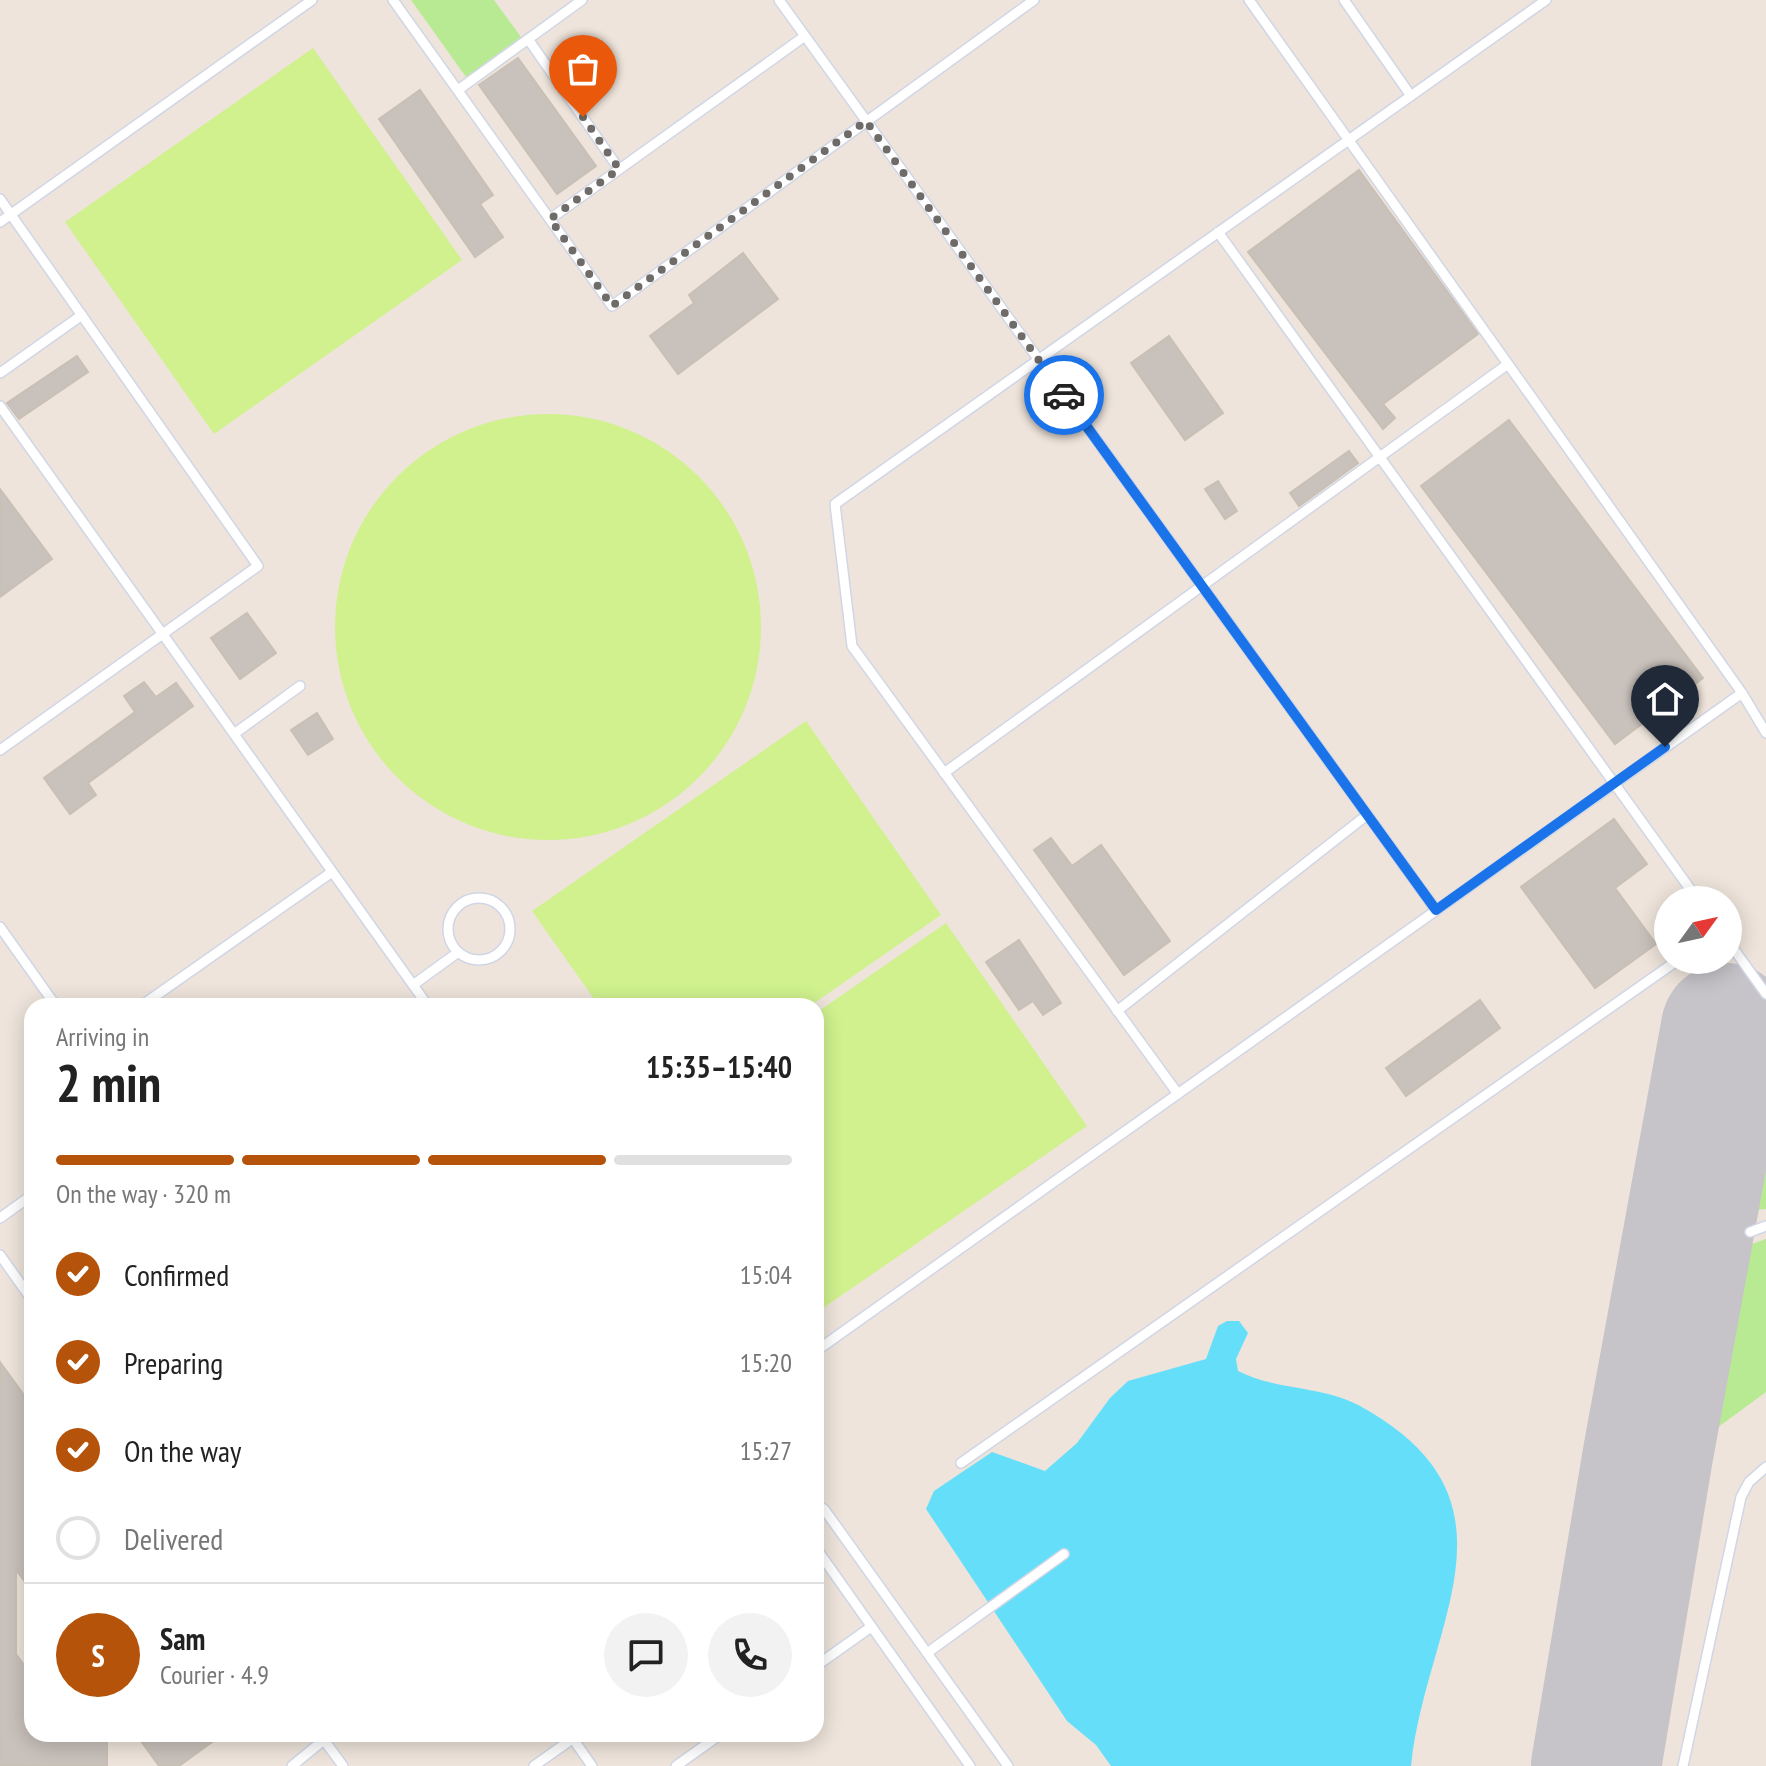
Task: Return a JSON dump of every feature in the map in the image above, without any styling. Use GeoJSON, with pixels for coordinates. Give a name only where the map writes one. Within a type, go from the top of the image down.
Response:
{"type":"FeatureCollection","features":[{"type":"Feature","properties":{"kind":"lane"},"geometry":{"type":"LineString","coordinates":[[0,222],[312,0]]}},
{"type":"Feature","properties":{"kind":"lane"},"geometry":{"type":"LineString","coordinates":[[393,0],[612,306],[1034,0]]}},
{"type":"Feature","properties":{"kind":"lane"},"geometry":{"type":"LineString","coordinates":[[458,90],[582,0]]}},
{"type":"Feature","properties":{"kind":"lane"},"geometry":{"type":"LineString","coordinates":[[779,0],[1436,910]]}},
{"type":"Feature","properties":{"kind":"lane"},"geometry":{"type":"LineString","coordinates":[[1249,0],[1742,693],[1766,733]]}},
{"type":"Feature","properties":{"kind":"lane"},"geometry":{"type":"LineString","coordinates":[[1344,0],[1411,96]]}},
{"type":"Feature","properties":{"kind":"lane"},"geometry":{"type":"LineString","coordinates":[[1178,1094],[852,646],[835,504],[1546,0]]}},
{"type":"Feature","properties":{"kind":"lane"},"geometry":{"type":"LineString","coordinates":[[550,219],[805,36]]}},
{"type":"Feature","properties":{"kind":"lane"},"geometry":{"type":"LineString","coordinates":[[528,39],[619,169]]}},
{"type":"Feature","properties":{"kind":"lane"},"geometry":{"type":"LineString","coordinates":[[0,199],[258,566],[0,750]]}},
{"type":"Feature","properties":{"kind":"lane"},"geometry":{"type":"LineString","coordinates":[[1218,232],[1688,886]]}},
{"type":"Feature","properties":{"kind":"lane"},"geometry":{"type":"LineString","coordinates":[[0,373],[82,315]]}},
{"type":"Feature","properties":{"kind":"lane"},"geometry":{"type":"LineString","coordinates":[[944,773],[1508,364]]}},
{"type":"Feature","properties":{"kind":"lane"},"geometry":{"type":"LineString","coordinates":[[0,406],[422,998]]}},
{"type":"Feature","properties":{"kind":"lane"},"geometry":{"type":"LineString","coordinates":[[234,734],[300,686]]}},
{"type":"Feature","properties":{"kind":"lane"},"geometry":{"type":"LineString","coordinates":[[824,1345],[1742,693]]}},
{"type":"Feature","properties":{"kind":"lane"},"geometry":{"type":"LineString","coordinates":[[1117,1011],[1367,815]]}},
{"type":"Feature","properties":{"kind":"lane"},"geometry":{"type":"LineString","coordinates":[[152,998],[332,872]]}},
{"type":"Feature","properties":{"kind":"lane"},"geometry":{"type":"LineString","coordinates":[[477,896],[500,904],[512,927],[504,950],[481,961],[457,953],[446,931],[454,907],[477,896]]}},
{"type":"Feature","properties":{"kind":"lane"},"geometry":{"type":"LineString","coordinates":[[0,927],[50,998]]}},
{"type":"Feature","properties":{"kind":"lane"},"geometry":{"type":"LineString","coordinates":[[413,985],[457,953]]}},
{"type":"Feature","properties":{"kind":"lane"},"geometry":{"type":"LineString","coordinates":[[1742,961],[1766,994]]}},
{"type":"Feature","properties":{"kind":"lane"},"geometry":{"type":"LineString","coordinates":[[961,1463],[1658,974]]}},
{"type":"Feature","properties":{"kind":"lane"},"geometry":{"type":"LineString","coordinates":[[0,1218],[24,1201]]}},
{"type":"Feature","properties":{"kind":"lane"},"geometry":{"type":"LineString","coordinates":[[1750,1232],[1766,1226]]}},
{"type":"Feature","properties":{"kind":"lane"},"geometry":{"type":"LineString","coordinates":[[0,1255],[24,1289]]}},
{"type":"Feature","properties":{"kind":"lane"},"geometry":{"type":"LineString","coordinates":[[1683,1766],[1741,1497],[1749,1482],[1766,1467]]}},
{"type":"Feature","properties":{"kind":"lane"},"geometry":{"type":"LineString","coordinates":[[824,1512],[1008,1766]]}},
{"type":"Feature","properties":{"kind":"lane"},"geometry":{"type":"LineString","coordinates":[[927,1653],[1064,1554]]}},
{"type":"Feature","properties":{"kind":"lane"},"geometry":{"type":"LineString","coordinates":[[824,1559],[970,1766]]}},
{"type":"Feature","properties":{"kind":"lane"},"geometry":{"type":"LineString","coordinates":[[824,1660],[871,1627]]}},
{"type":"Feature","properties":{"kind":"lane"},"geometry":{"type":"LineString","coordinates":[[292,1766],[321,1742]]}},
{"type":"Feature","properties":{"kind":"lane"},"geometry":{"type":"LineString","coordinates":[[330,1742],[343,1766]]}},
{"type":"Feature","properties":{"kind":"lane"},"geometry":{"type":"LineString","coordinates":[[534,1766],[564,1742]]}},
{"type":"Feature","properties":{"kind":"lane"},"geometry":{"type":"LineString","coordinates":[[575,1742],[592,1766]]}},
{"type":"Feature","properties":{"kind":"lane"},"geometry":{"type":"LineString","coordinates":[[676,1766],[710,1742]]}},
{"type":"Feature","properties":{"kind":"green space"},"geometry":{"type":"Polygon","coordinates":[[[411,0],[494,0],[521,37],[466,77],[411,0]]]}},
{"type":"Feature","properties":{"kind":"green space"},"geometry":{"type":"Polygon","coordinates":[[[313,48],[462,260],[214,434],[65,222],[313,48]]]}},
{"type":"Feature","properties":{"kind":"green space"},"geometry":{"type":"Polygon","coordinates":[[[548,414],[590,418],[630,430],[666,450],[699,476],[725,509],[745,545],[757,585],[761,627],[757,669],[745,709],[725,745],[699,778],[666,804],[630,824],[590,836],[548,840],[506,836],[466,824],[430,804],[397,778],[371,745],[351,709],[339,669],[335,627],[339,585],[351,545],[371,509],[397,476],[430,450],[466,430],[506,418],[548,414]]]}},
{"type":"Feature","properties":{"kind":"green space"},"geometry":{"type":"Polygon","coordinates":[[[806,721],[941,915],[822,998],[593,998],[532,911],[806,721]]]}},
{"type":"Feature","properties":{"kind":"green space"},"geometry":{"type":"Polygon","coordinates":[[[946,923],[1087,1126],[824,1307],[824,1007],[946,923]]]}},
{"type":"Feature","properties":{"kind":"green space"},"geometry":{"type":"Polygon","coordinates":[[[1766,1086],[1766,1209],[1740,1212],[1766,1086]]]}},
{"type":"Feature","properties":{"kind":"green space"},"geometry":{"type":"Polygon","coordinates":[[[1766,1239],[1766,1392],[1706,1436],[1741,1248],[1766,1239]]]}},
{"type":"Feature","properties":{"kind":"water"},"geometry":{"type":"Polygon","coordinates":[[[1227,1321],[1239,1321],[1248,1333],[1236,1359],[1238,1371],[1268,1382],[1330,1394],[1360,1406],[1412,1443],[1443,1482],[1456,1524],[1456,1569],[1420,1714],[1411,1766],[1111,1766],[1096,1745],[1067,1721],[926,1509],[934,1491],[992,1452],[1045,1471],[1077,1443],[1110,1398],[1128,1381],[1206,1359],[1218,1326],[1227,1321]]]}},
{"type":"Feature","properties":{"kind":"building"},"geometry":{"type":"Polygon","coordinates":[[[518,58],[596,166],[557,194],[479,85],[518,58]]]}},
{"type":"Feature","properties":{"kind":"building"},"geometry":{"type":"Polygon","coordinates":[[[420,90],[493,195],[480,204],[503,237],[475,257],[379,119],[420,90]]]}},
{"type":"Feature","properties":{"kind":"building"},"geometry":{"type":"Polygon","coordinates":[[[1359,170],[1478,334],[1383,404],[1395,418],[1383,429],[1248,252],[1359,170]]]}},
{"type":"Feature","properties":{"kind":"building"},"geometry":{"type":"Polygon","coordinates":[[[743,253],[778,299],[678,374],[650,336],[694,303],[689,295],[743,253]]]}},
{"type":"Feature","properties":{"kind":"building"},"geometry":{"type":"Polygon","coordinates":[[[1169,336],[1223,413],[1185,440],[1131,363],[1169,336]]]}},
{"type":"Feature","properties":{"kind":"building"},"geometry":{"type":"Polygon","coordinates":[[[77,356],[88,372],[19,419],[7,403],[77,356]]]}},
{"type":"Feature","properties":{"kind":"building"},"geometry":{"type":"Polygon","coordinates":[[[1509,420],[1703,678],[1615,744],[1421,486],[1509,420]]]}},
{"type":"Feature","properties":{"kind":"building"},"geometry":{"type":"Polygon","coordinates":[[[1349,451],[1358,463],[1299,506],[1290,493],[1349,451]]]}},
{"type":"Feature","properties":{"kind":"building"},"geometry":{"type":"Polygon","coordinates":[[[1218,481],[1237,511],[1225,519],[1205,489],[1218,481]]]}},
{"type":"Feature","properties":{"kind":"building"},"geometry":{"type":"Polygon","coordinates":[[[0,489],[52,559],[0,597],[0,489]]]}},
{"type":"Feature","properties":{"kind":"building"},"geometry":{"type":"Polygon","coordinates":[[[247,613],[276,653],[240,679],[211,638],[247,613]]]}},
{"type":"Feature","properties":{"kind":"building"},"geometry":{"type":"Polygon","coordinates":[[[144,682],[156,697],[176,683],[193,706],[88,783],[96,795],[70,814],[44,778],[135,712],[124,696],[144,682]]]}},
{"type":"Feature","properties":{"kind":"building"},"geometry":{"type":"Polygon","coordinates":[[[317,713],[333,739],[308,755],[291,730],[317,713]]]}},
{"type":"Feature","properties":{"kind":"building"},"geometry":{"type":"Polygon","coordinates":[[[1614,819],[1647,864],[1615,888],[1654,945],[1595,988],[1521,887],[1614,819]]]}},
{"type":"Feature","properties":{"kind":"building"},"geometry":{"type":"Polygon","coordinates":[[[1051,838],[1072,866],[1101,845],[1170,941],[1124,975],[1034,850],[1051,838]]]}},
{"type":"Feature","properties":{"kind":"building"},"geometry":{"type":"Polygon","coordinates":[[[1019,940],[1061,1003],[1043,1015],[1033,1001],[1019,1010],[986,962],[1019,940]]]}},
{"type":"Feature","properties":{"kind":"building"},"geometry":{"type":"Polygon","coordinates":[[[1480,1000],[1500,1028],[1406,1096],[1386,1068],[1480,1000]]]}},
{"type":"Feature","properties":{"kind":"building"},"geometry":{"type":"Polygon","coordinates":[[[0,1362],[24,1395],[24,1580],[16,1570],[16,1654],[24,1665],[24,1742],[107,1742],[107,1766],[0,1766],[0,1362]]]}},
{"type":"Feature","properties":{"kind":"building"},"geometry":{"type":"Polygon","coordinates":[[[142,1742],[212,1742],[179,1766],[159,1766],[142,1742]]]}},
{"type":"Feature","properties":{"kind":"runway"},"geometry":{"type":"LineString","coordinates":[[1596,1766],[1648,1454],[1726,1028]]}},
{"type":"Feature","properties":{"kind":"way so far"},"geometry":{"type":"LineString","coordinates":[[583,117],[619,169],[550,219],[612,306],[866,121],[1064,395]]}},
{"type":"Feature","properties":{"kind":"route"},"geometry":{"type":"LineString","coordinates":[[1064,395],[1436,910],[1665,747]]}}]}
